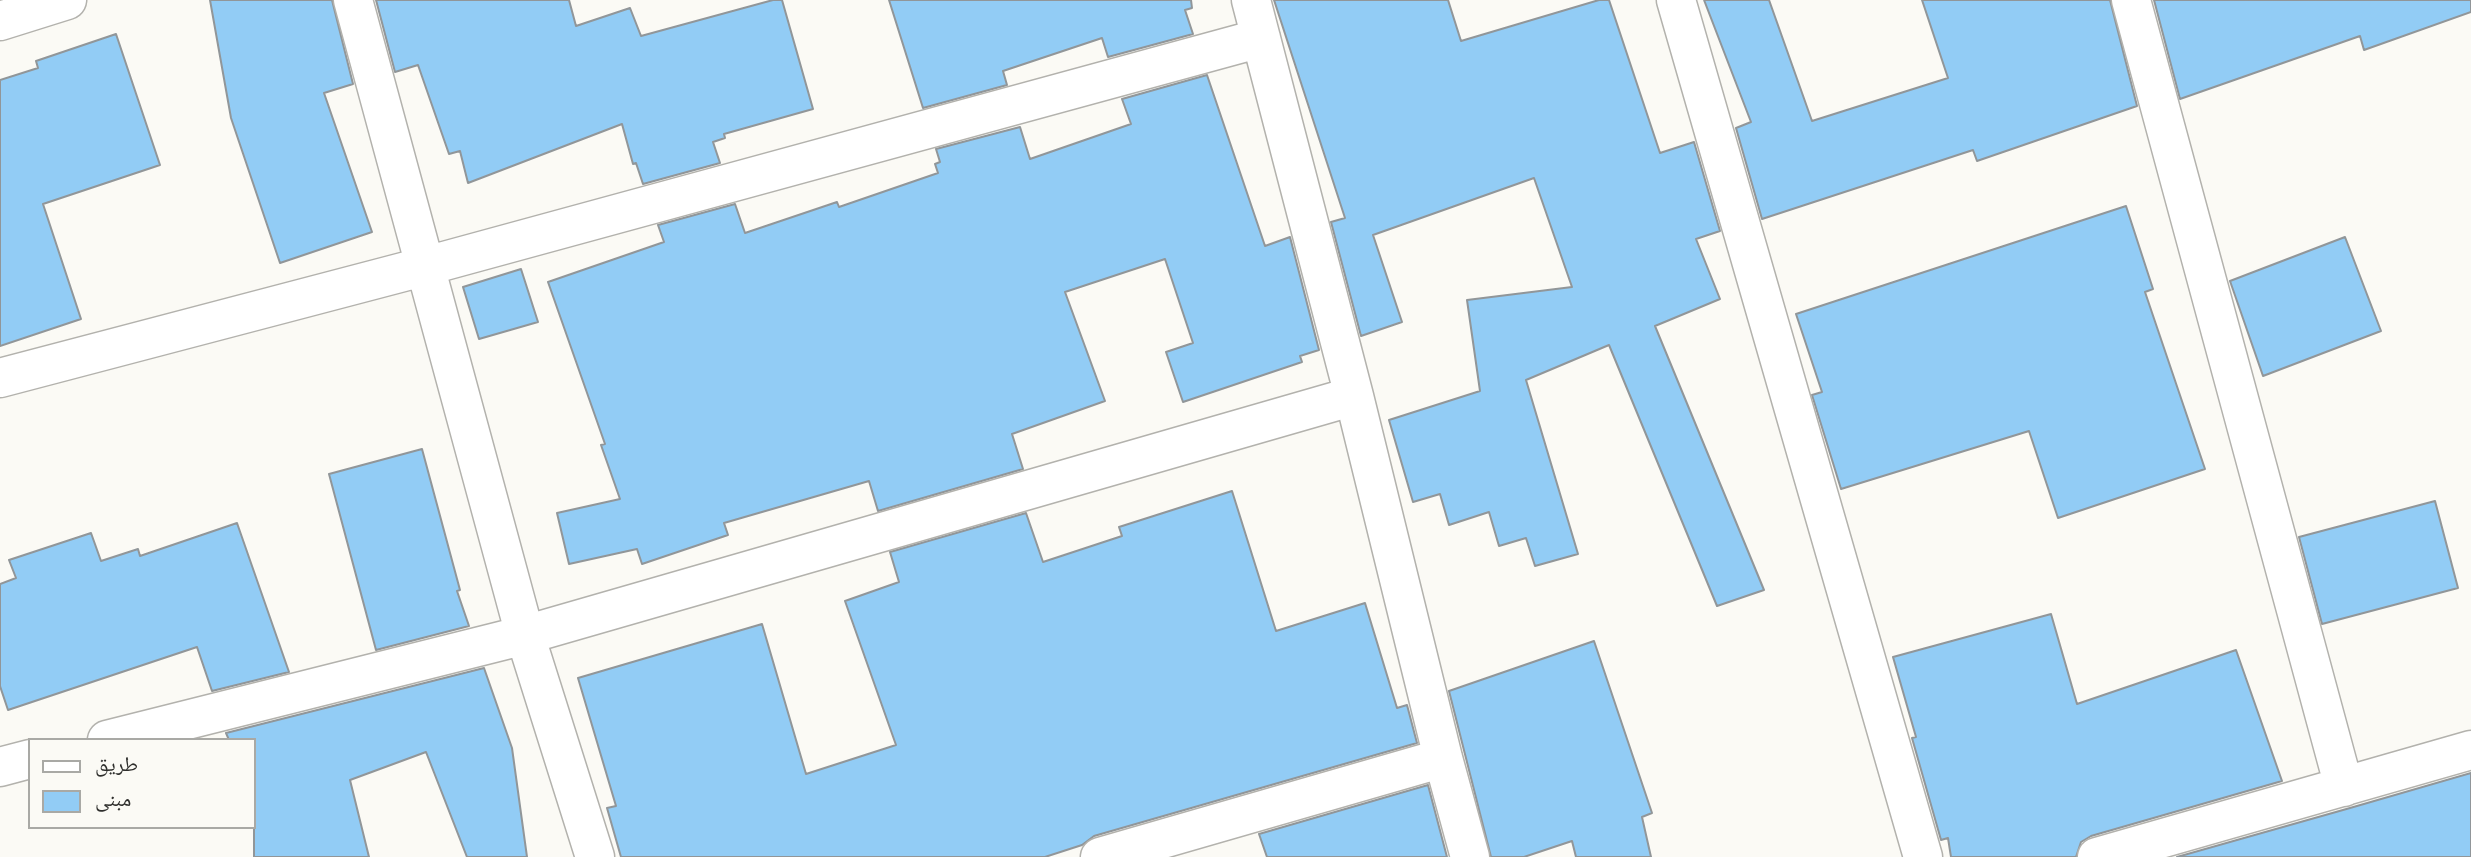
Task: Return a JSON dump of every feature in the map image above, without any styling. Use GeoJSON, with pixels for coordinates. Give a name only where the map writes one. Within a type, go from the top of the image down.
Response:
{"type":"FeatureCollection","features":[{"type":"Feature","properties":{"kind":"street"},"geometry":{"type":"LineString","coordinates":[[0,21],[67,0]]}},
{"type":"Feature","properties":{"kind":"street"},"geometry":{"type":"LineString","coordinates":[[353,0],[525,635],[595,857]]}},
{"type":"Feature","properties":{"kind":"street"},"geometry":{"type":"LineString","coordinates":[[1251,0],[1470,857]]}},
{"type":"Feature","properties":{"kind":"street"},"geometry":{"type":"LineString","coordinates":[[1676,0],[1923,857]]}},
{"type":"Feature","properties":{"kind":"street"},"geometry":{"type":"LineString","coordinates":[[2131,0],[2344,787]]}},
{"type":"Feature","properties":{"kind":"street"},"geometry":{"type":"LineString","coordinates":[[0,378],[426,266],[1261,38]]}},
{"type":"Feature","properties":{"kind":"street"},"geometry":{"type":"LineString","coordinates":[[115,738],[525,635],[1354,396]]}},
{"type":"Feature","properties":{"kind":"street"},"geometry":{"type":"LineString","coordinates":[[2097,857],[2471,750]]}},
{"type":"Feature","properties":{"kind":"street"},"geometry":{"type":"LineString","coordinates":[[1100,857],[1443,758]]}},
{"type":"Feature","properties":{"kind":"street"},"geometry":{"type":"LineString","coordinates":[[0,767],[28,760]]}},
{"type":"Feature","properties":{"kind":"building"},"geometry":{"type":"Polygon","coordinates":[[[210,0],[332,0],[353,84],[324,93],[372,232],[280,263],[231,118],[210,0]]]}},
{"type":"Feature","properties":{"kind":"building"},"geometry":{"type":"Polygon","coordinates":[[[376,0],[569,0],[576,26],[630,8],[641,36],[773,0],[782,0],[813,109],[724,134],[725,138],[713,142],[720,163],[643,184],[636,163],[633,164],[622,124],[468,183],[460,151],[449,154],[418,65],[395,72],[376,0]]]}},
{"type":"Feature","properties":{"kind":"building"},"geometry":{"type":"Polygon","coordinates":[[[889,0],[1191,0],[1192,8],[1185,10],[1193,34],[1108,57],[1102,38],[1003,71],[1007,85],[923,108],[889,0]]]}},
{"type":"Feature","properties":{"kind":"building"},"geometry":{"type":"Polygon","coordinates":[[[1274,0],[1448,0],[1461,41],[1599,0],[1609,0],[1660,153],[1694,142],[1720,231],[1696,239],[1720,299],[1655,326],[1764,590],[1717,606],[1609,345],[1526,380],[1578,554],[1535,566],[1526,538],[1499,546],[1489,512],[1449,525],[1440,494],[1413,502],[1389,420],[1480,391],[1467,300],[1572,287],[1534,178],[1373,235],[1402,322],[1361,336],[1331,222],[1345,218],[1274,0]]]}},
{"type":"Feature","properties":{"kind":"building"},"geometry":{"type":"Polygon","coordinates":[[[1704,0],[1769,0],[1812,121],[1948,78],[1922,0],[2110,0],[2137,106],[1977,161],[1973,150],[1762,219],[1736,128],[1751,122],[1704,0]]]}},
{"type":"Feature","properties":{"kind":"building"},"geometry":{"type":"Polygon","coordinates":[[[2154,0],[2471,0],[2471,12],[2364,50],[2360,36],[2180,99],[2154,0]]]}},
{"type":"Feature","properties":{"kind":"building"},"geometry":{"type":"Polygon","coordinates":[[[116,34],[160,165],[43,204],[81,319],[0,346],[0,80],[38,68],[36,61],[116,34]]]}},
{"type":"Feature","properties":{"kind":"building"},"geometry":{"type":"Polygon","coordinates":[[[1207,75],[1265,246],[1290,237],[1319,350],[1300,356],[1302,362],[1183,402],[1166,352],[1193,343],[1165,259],[1065,292],[1105,401],[1012,434],[1023,469],[878,511],[869,481],[724,523],[728,535],[642,564],[637,549],[569,564],[557,513],[620,499],[601,445],[605,444],[548,282],[664,242],[658,225],[735,204],[745,233],[837,202],[839,207],[938,173],[935,164],[940,162],[936,149],[1020,127],[1030,159],[1131,124],[1122,99],[1207,75]]]}},
{"type":"Feature","properties":{"kind":"building"},"geometry":{"type":"Polygon","coordinates":[[[2126,206],[2153,289],[2145,292],[2205,469],[2058,518],[2029,431],[1841,489],[1812,395],[1822,392],[1796,314],[2126,206]]]}},
{"type":"Feature","properties":{"kind":"building"},"geometry":{"type":"Polygon","coordinates":[[[2345,237],[2381,331],[2263,376],[2230,281],[2345,237]]]}},
{"type":"Feature","properties":{"kind":"building"},"geometry":{"type":"Polygon","coordinates":[[[521,269],[538,322],[479,339],[463,287],[521,269]]]}},
{"type":"Feature","properties":{"kind":"building"},"geometry":{"type":"Polygon","coordinates":[[[422,449],[460,590],[457,591],[469,626],[376,650],[329,474],[422,449]]]}},
{"type":"Feature","properties":{"kind":"building"},"geometry":{"type":"Polygon","coordinates":[[[1232,491],[1276,631],[1365,603],[1397,708],[1407,705],[1417,743],[1094,836],[1082,845],[1045,857],[621,857],[607,808],[616,806],[578,678],[762,624],[806,774],[896,745],[845,601],[899,582],[890,552],[1026,513],[1043,562],[1122,536],[1119,527],[1232,491]]]}},
{"type":"Feature","properties":{"kind":"building"},"geometry":{"type":"Polygon","coordinates":[[[2435,501],[2458,588],[2322,624],[2299,537],[2435,501]]]}},
{"type":"Feature","properties":{"kind":"building"},"geometry":{"type":"Polygon","coordinates":[[[237,523],[289,672],[212,691],[197,647],[8,710],[0,686],[0,584],[16,578],[9,560],[91,533],[101,561],[138,549],[140,556],[237,523]]]}},
{"type":"Feature","properties":{"kind":"building"},"geometry":{"type":"Polygon","coordinates":[[[2051,614],[2077,704],[2236,650],[2282,781],[2091,836],[2081,842],[2076,857],[1951,857],[1948,838],[1941,840],[1912,738],[1916,737],[1893,657],[2051,614]]]}},
{"type":"Feature","properties":{"kind":"building"},"geometry":{"type":"Polygon","coordinates":[[[1594,641],[1652,813],[1642,817],[1651,857],[1576,857],[1572,841],[1524,857],[1491,857],[1449,691],[1594,641]]]}},
{"type":"Feature","properties":{"kind":"building"},"geometry":{"type":"Polygon","coordinates":[[[484,668],[512,748],[527,857],[467,857],[426,752],[350,780],[369,857],[254,857],[256,738],[228,738],[226,733],[484,668]]]}},
{"type":"Feature","properties":{"kind":"building"},"geometry":{"type":"Polygon","coordinates":[[[2471,773],[2471,857],[2177,857],[2350,808],[2471,773]]]}},
{"type":"Feature","properties":{"kind":"building"},"geometry":{"type":"Polygon","coordinates":[[[1428,785],[1447,857],[1267,857],[1259,834],[1428,785]]]}}]}
